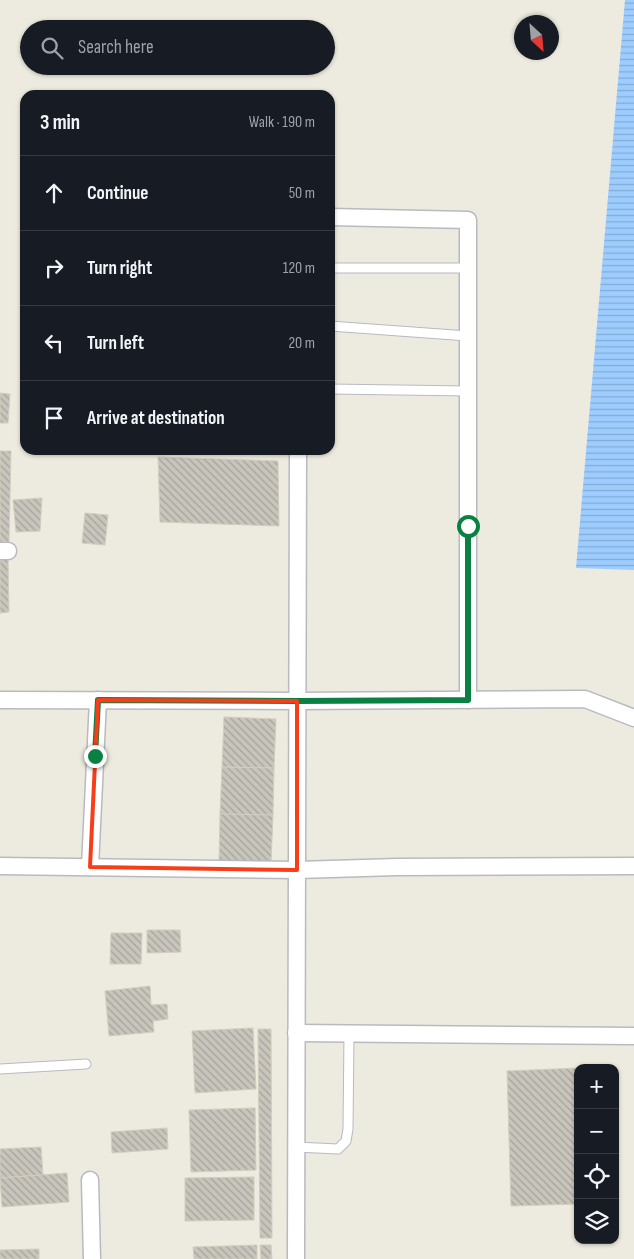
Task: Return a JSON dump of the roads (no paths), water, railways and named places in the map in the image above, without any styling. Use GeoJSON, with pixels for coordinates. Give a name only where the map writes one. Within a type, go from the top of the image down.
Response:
{"type":"FeatureCollection","features":[{"type":"Feature","properties":{"kind":"street"},"geometry":{"type":"LineString","coordinates":[[335,217],[468,220],[468,700]]}},
{"type":"Feature","properties":{"kind":"street"},"geometry":{"type":"LineString","coordinates":[[296,1259],[298,455]]}},
{"type":"Feature","properties":{"kind":"street"},"geometry":{"type":"LineString","coordinates":[[0,700],[297,701],[586,698],[634,718]]}},
{"type":"Feature","properties":{"kind":"street"},"geometry":{"type":"LineString","coordinates":[[90,867],[98,700]]}},
{"type":"Feature","properties":{"kind":"street"},"geometry":{"type":"LineString","coordinates":[[0,866],[297,870],[397,866],[634,866]]}},
{"type":"Feature","properties":{"kind":"street"},"geometry":{"type":"LineString","coordinates":[[296,1033],[634,1036]]}},
{"type":"Feature","properties":{"kind":"street"},"geometry":{"type":"LineString","coordinates":[[90,1180],[92,1259]]}},
{"type":"Feature","properties":{"kind":"lane"},"geometry":{"type":"LineString","coordinates":[[335,268],[468,268]]}},
{"type":"Feature","properties":{"kind":"lane"},"geometry":{"type":"LineString","coordinates":[[335,326],[468,336]]}},
{"type":"Feature","properties":{"kind":"lane"},"geometry":{"type":"LineString","coordinates":[[335,389],[468,391]]}},
{"type":"Feature","properties":{"kind":"lane"},"geometry":{"type":"LineString","coordinates":[[296,1147],[338,1149],[346,1141],[348,1130],[349,1034]]}},
{"type":"Feature","properties":{"kind":"lane"},"geometry":{"type":"LineString","coordinates":[[0,1069],[86,1064]]}},
{"type":"Feature","properties":{"kind":"water"},"geometry":{"type":"Polygon","coordinates":[[[625,0],[634,0],[634,570],[576,568],[625,0]]]}}]}
